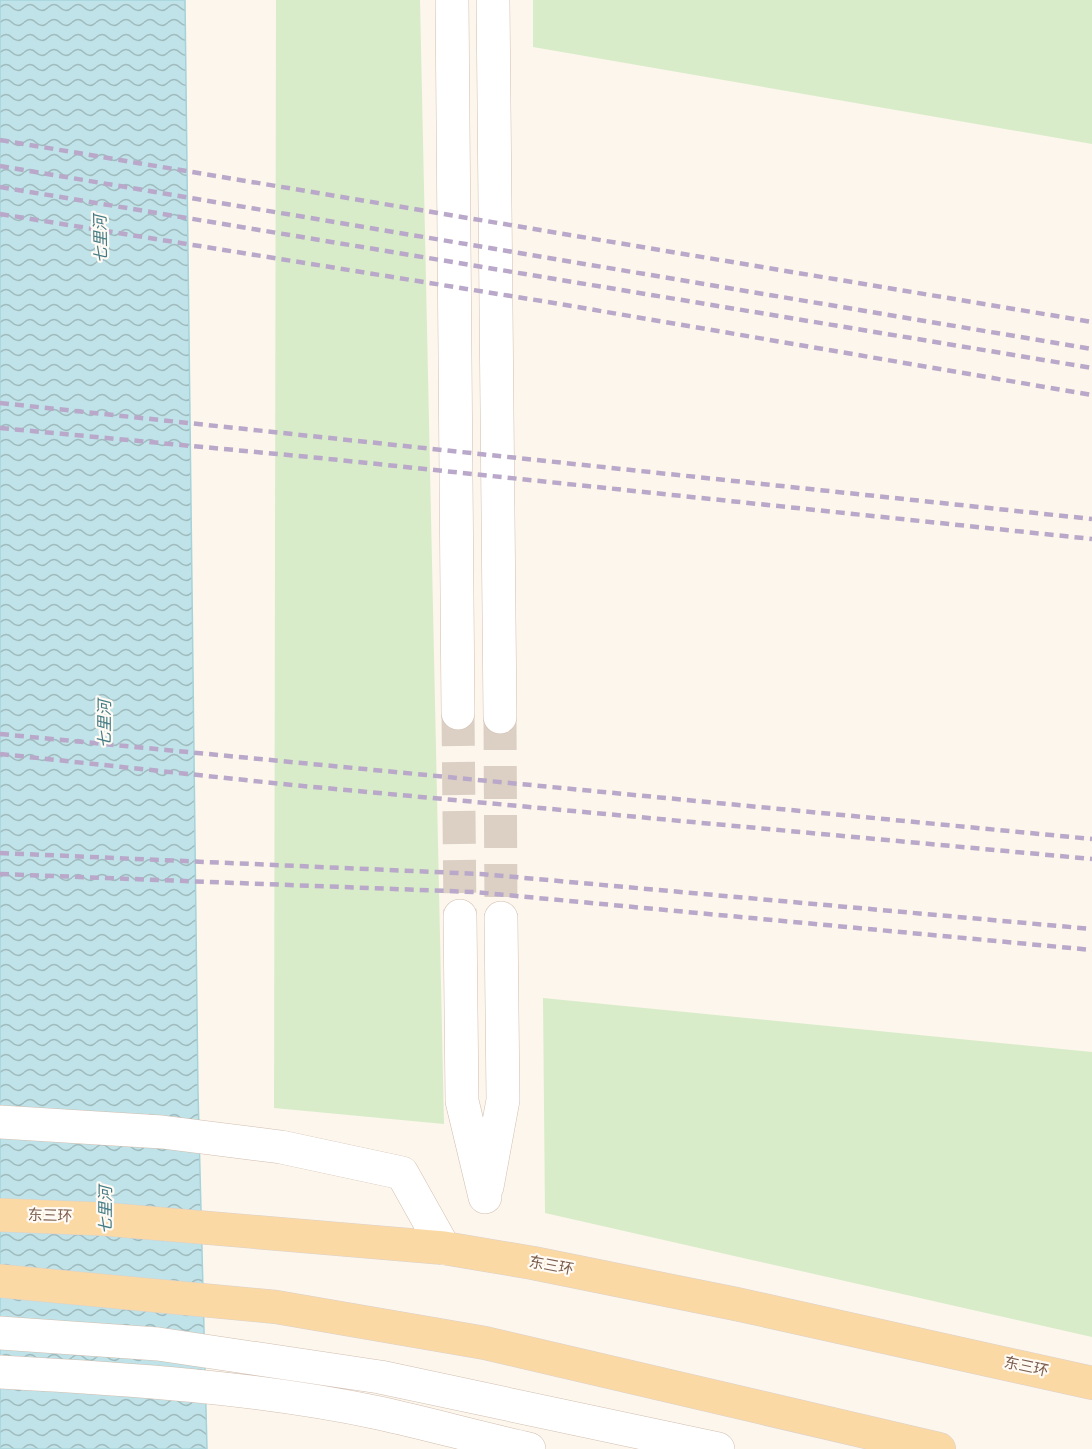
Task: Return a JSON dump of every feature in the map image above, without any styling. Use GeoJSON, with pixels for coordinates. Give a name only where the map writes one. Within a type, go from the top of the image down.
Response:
{"type":"FeatureCollection","features":[{"type":"Feature","properties":{"kind":"main road","name":"东三环"},"geometry":{"type":"LineString","coordinates":[[0,1215],[103,1218],[444,1248],[533,1263],[736,1304],[1092,1383]]}},
{"type":"Feature","properties":{"kind":"main road"},"geometry":{"type":"LineString","coordinates":[[0,1281],[276,1307],[485,1343],[939,1449]]}},
{"type":"Feature","properties":{"kind":"street"},"geometry":{"type":"LineString","coordinates":[[452,0],[458,713]]}},
{"type":"Feature","properties":{"kind":"street"},"geometry":{"type":"LineString","coordinates":[[494,0],[500,717]]}},
{"type":"Feature","properties":{"kind":"street"},"geometry":{"type":"LineString","coordinates":[[460,916],[462,1101],[485,1197],[503,1100],[501,918]]}},
{"type":"Feature","properties":{"kind":"street"},"geometry":{"type":"LineString","coordinates":[[0,1122],[162,1132],[281,1147],[402,1173],[444,1248]]}},
{"type":"Feature","properties":{"kind":"street"},"geometry":{"type":"LineString","coordinates":[[0,1333],[158,1344],[380,1377],[718,1449]]}},
{"type":"Feature","properties":{"kind":"street"},"geometry":{"type":"LineString","coordinates":[[0,1372],[88,1377],[260,1394],[378,1413],[529,1449]]}},
{"type":"Feature","properties":{"kind":"green space"},"geometry":{"type":"Polygon","coordinates":[[[276,0],[420,0],[444,1124],[274,1108],[276,0]]]}},
{"type":"Feature","properties":{"kind":"green space"},"geometry":{"type":"Polygon","coordinates":[[[533,0],[1092,0],[1092,144],[533,47],[533,0]]]}},
{"type":"Feature","properties":{"kind":"green space"},"geometry":{"type":"Polygon","coordinates":[[[543,998],[1092,1052],[1092,1337],[545,1213],[543,998]]]}},
{"type":"Feature","properties":{"kind":"water","name":"七里河"},"geometry":{"type":"Polygon","coordinates":[[[0,0],[185,0],[198,1092],[207,1449],[0,1449],[0,0]]]}},
{"type":"Feature","properties":{"kind":"tunnel"},"geometry":{"type":"LineString","coordinates":[[458,713],[460,916]]}},
{"type":"Feature","properties":{"kind":"tunnel"},"geometry":{"type":"LineString","coordinates":[[500,717],[501,918]]}},
{"type":"Feature","properties":{"kind":"railway"},"geometry":{"type":"LineString","coordinates":[[0,140],[1092,322]]}},
{"type":"Feature","properties":{"kind":"railway"},"geometry":{"type":"LineString","coordinates":[[0,166],[1092,349]]}},
{"type":"Feature","properties":{"kind":"railway"},"geometry":{"type":"LineString","coordinates":[[0,187],[1092,368]]}},
{"type":"Feature","properties":{"kind":"railway"},"geometry":{"type":"LineString","coordinates":[[0,214],[548,302],[1092,395]]}},
{"type":"Feature","properties":{"kind":"railway"},"geometry":{"type":"LineString","coordinates":[[0,403],[1092,519]]}},
{"type":"Feature","properties":{"kind":"railway"},"geometry":{"type":"LineString","coordinates":[[0,428],[320,458],[1092,539]]}},
{"type":"Feature","properties":{"kind":"railway"},"geometry":{"type":"LineString","coordinates":[[0,734],[1092,839]]}},
{"type":"Feature","properties":{"kind":"railway"},"geometry":{"type":"LineString","coordinates":[[0,754],[292,785],[1092,859]]}},
{"type":"Feature","properties":{"kind":"railway"},"geometry":{"type":"LineString","coordinates":[[0,853],[481,874],[1092,929]]}},
{"type":"Feature","properties":{"kind":"railway"},"geometry":{"type":"LineString","coordinates":[[0,874],[474,892],[1092,950]]}}]}
